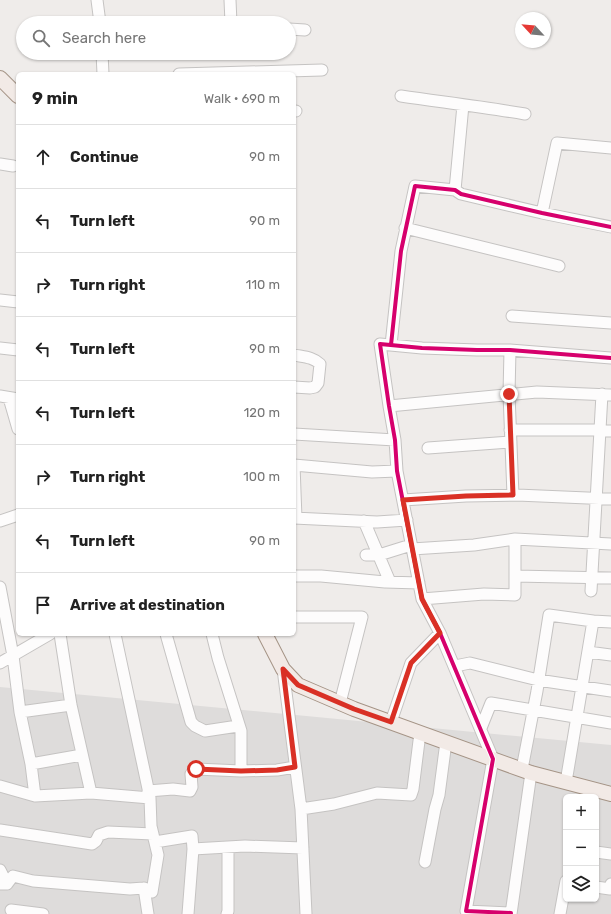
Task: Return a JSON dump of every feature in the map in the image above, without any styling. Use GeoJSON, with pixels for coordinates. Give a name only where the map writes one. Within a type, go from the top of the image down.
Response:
{"type":"FeatureCollection","features":[{"type":"Feature","properties":{"kind":"main road"},"geometry":{"type":"LineString","coordinates":[[0,78],[16,94]]}},
{"type":"Feature","properties":{"kind":"main road"},"geometry":{"type":"LineString","coordinates":[[265,636],[283,669],[298,685],[340,703],[446,742],[527,771],[566,782],[582,792],[611,794]]}},
{"type":"Feature","properties":{"kind":"street"},"geometry":{"type":"LineString","coordinates":[[97,0],[99,16]]}},
{"type":"Feature","properties":{"kind":"street"},"geometry":{"type":"LineString","coordinates":[[230,0],[231,16]]}},
{"type":"Feature","properties":{"kind":"street"},"geometry":{"type":"LineString","coordinates":[[296,29],[305,30]]}},
{"type":"Feature","properties":{"kind":"street"},"geometry":{"type":"LineString","coordinates":[[102,60],[103,72]]}},
{"type":"Feature","properties":{"kind":"street"},"geometry":{"type":"LineString","coordinates":[[250,72],[322,70]]}},
{"type":"Feature","properties":{"kind":"street"},"geometry":{"type":"LineString","coordinates":[[401,96],[463,105],[482,106],[525,114]]}},
{"type":"Feature","properties":{"kind":"street"},"geometry":{"type":"LineString","coordinates":[[455,190],[463,105]]}},
{"type":"Feature","properties":{"kind":"street"},"geometry":{"type":"LineString","coordinates":[[542,213],[557,143],[611,148]]}},
{"type":"Feature","properties":{"kind":"street"},"geometry":{"type":"LineString","coordinates":[[0,164],[13,166]]}},
{"type":"Feature","properties":{"kind":"street"},"geometry":{"type":"LineString","coordinates":[[391,345],[401,251],[415,186],[455,190],[461,194],[611,227]]}},
{"type":"Feature","properties":{"kind":"street"},"geometry":{"type":"LineString","coordinates":[[405,228],[559,266]]}},
{"type":"Feature","properties":{"kind":"street"},"geometry":{"type":"LineString","coordinates":[[0,300],[16,302]]}},
{"type":"Feature","properties":{"kind":"street"},"geometry":{"type":"LineString","coordinates":[[512,316],[611,323]]}},
{"type":"Feature","properties":{"kind":"street"},"geometry":{"type":"LineString","coordinates":[[611,358],[510,350],[437,349],[380,344],[395,440],[397,471],[422,599],[455,666],[493,759],[466,911],[511,914],[533,710],[548,615],[611,622]]}},
{"type":"Feature","properties":{"kind":"street"},"geometry":{"type":"LineString","coordinates":[[0,348],[16,350]]}},
{"type":"Feature","properties":{"kind":"street"},"geometry":{"type":"LineString","coordinates":[[510,350],[509,394],[513,495]]}},
{"type":"Feature","properties":{"kind":"street"},"geometry":{"type":"LineString","coordinates":[[296,355],[311,358],[320,364],[318,383],[315,387],[296,387]]}},
{"type":"Feature","properties":{"kind":"street"},"geometry":{"type":"LineString","coordinates":[[389,406],[537,392],[606,395],[605,431],[596,498],[591,591]]}},
{"type":"Feature","properties":{"kind":"street"},"geometry":{"type":"LineString","coordinates":[[9,398],[16,422]]}},
{"type":"Feature","properties":{"kind":"street"},"geometry":{"type":"LineString","coordinates":[[510,430],[605,431]]}},
{"type":"Feature","properties":{"kind":"street"},"geometry":{"type":"LineString","coordinates":[[296,434],[395,440]]}},
{"type":"Feature","properties":{"kind":"street"},"geometry":{"type":"LineString","coordinates":[[428,448],[511,442]]}},
{"type":"Feature","properties":{"kind":"street"},"geometry":{"type":"LineString","coordinates":[[296,465],[372,472],[397,471]]}},
{"type":"Feature","properties":{"kind":"street"},"geometry":{"type":"LineString","coordinates":[[403,500],[513,495],[611,499]]}},
{"type":"Feature","properties":{"kind":"street"},"geometry":{"type":"LineString","coordinates":[[0,521],[16,516]]}},
{"type":"Feature","properties":{"kind":"street"},"geometry":{"type":"LineString","coordinates":[[296,518],[364,521],[407,520]]}},
{"type":"Feature","properties":{"kind":"street"},"geometry":{"type":"LineString","coordinates":[[364,521],[390,582]]}},
{"type":"Feature","properties":{"kind":"street"},"geometry":{"type":"LineString","coordinates":[[422,599],[484,594],[515,595],[515,539]]}},
{"type":"Feature","properties":{"kind":"street"},"geometry":{"type":"LineString","coordinates":[[366,555],[379,555],[412,547],[474,545],[515,539],[611,544]]}},
{"type":"Feature","properties":{"kind":"street"},"geometry":{"type":"LineString","coordinates":[[296,576],[321,576],[419,583]]}},
{"type":"Feature","properties":{"kind":"street"},"geometry":{"type":"LineString","coordinates":[[515,576],[611,578]]}},
{"type":"Feature","properties":{"kind":"street"},"geometry":{"type":"LineString","coordinates":[[0,587],[13,656],[20,712],[31,764],[35,796]]}},
{"type":"Feature","properties":{"kind":"street"},"geometry":{"type":"LineString","coordinates":[[296,617],[362,617],[340,703]]}},
{"type":"Feature","properties":{"kind":"street"},"geometry":{"type":"LineString","coordinates":[[566,782],[593,621]]}},
{"type":"Feature","properties":{"kind":"street"},"geometry":{"type":"LineString","coordinates":[[391,722],[411,663],[440,633]]}},
{"type":"Feature","properties":{"kind":"street"},"geometry":{"type":"LineString","coordinates":[[0,663],[47,636]]}},
{"type":"Feature","properties":{"kind":"street"},"geometry":{"type":"LineString","coordinates":[[60,636],[71,705],[91,793]]}},
{"type":"Feature","properties":{"kind":"street"},"geometry":{"type":"LineString","coordinates":[[0,870],[3,884],[13,876],[33,881],[130,889],[144,888],[152,892],[158,855],[151,826],[149,794],[115,636]]}},
{"type":"Feature","properties":{"kind":"street"},"geometry":{"type":"LineString","coordinates":[[167,636],[191,722],[195,726],[205,731],[238,726]]}},
{"type":"Feature","properties":{"kind":"street"},"geometry":{"type":"LineString","coordinates":[[213,636],[238,726],[241,731],[241,771]]}},
{"type":"Feature","properties":{"kind":"street"},"geometry":{"type":"LineString","coordinates":[[588,652],[611,655]]}},
{"type":"Feature","properties":{"kind":"street"},"geometry":{"type":"LineString","coordinates":[[455,666],[470,663],[538,680],[611,691]]}},
{"type":"Feature","properties":{"kind":"street"},"geometry":{"type":"LineString","coordinates":[[283,669],[301,809],[306,914]]}},
{"type":"Feature","properties":{"kind":"street"},"geometry":{"type":"LineString","coordinates":[[481,728],[491,703],[611,723]]}},
{"type":"Feature","properties":{"kind":"street"},"geometry":{"type":"LineString","coordinates":[[20,712],[71,705]]}},
{"type":"Feature","properties":{"kind":"street"},"geometry":{"type":"LineString","coordinates":[[301,809],[334,804],[377,793],[411,795],[414,789],[420,732]]}},
{"type":"Feature","properties":{"kind":"street"},"geometry":{"type":"LineString","coordinates":[[426,862],[435,809],[439,795],[446,742]]}},
{"type":"Feature","properties":{"kind":"street"},"geometry":{"type":"LineString","coordinates":[[31,764],[82,755]]}},
{"type":"Feature","properties":{"kind":"street"},"geometry":{"type":"LineString","coordinates":[[0,786],[35,796],[91,793],[149,794],[173,789],[190,792],[192,787],[191,774],[196,769],[241,771],[277,770],[295,767]]}},
{"type":"Feature","properties":{"kind":"street"},"geometry":{"type":"LineString","coordinates":[[0,830],[92,844],[96,841],[99,835],[108,832],[154,838],[192,836],[193,849],[188,914]]}},
{"type":"Feature","properties":{"kind":"street"},"geometry":{"type":"LineString","coordinates":[[193,849],[245,846],[303,848]]}},
{"type":"Feature","properties":{"kind":"street"},"geometry":{"type":"LineString","coordinates":[[227,914],[228,847]]}},
{"type":"Feature","properties":{"kind":"street"},"geometry":{"type":"LineString","coordinates":[[599,852],[611,854]]}},
{"type":"Feature","properties":{"kind":"street"},"geometry":{"type":"LineString","coordinates":[[599,887],[610,889],[611,884]]}},
{"type":"Feature","properties":{"kind":"street"},"geometry":{"type":"LineString","coordinates":[[144,888],[148,914]]}},
{"type":"Feature","properties":{"kind":"street"},"geometry":{"type":"LineString","coordinates":[[560,914],[563,898]]}},
{"type":"Feature","properties":{"kind":"street"},"geometry":{"type":"LineString","coordinates":[[11,910],[43,914]]}},
{"type":"Feature","properties":{"kind":"shaded area"},"geometry":{"type":"Polygon","coordinates":[[[0,687],[611,745],[611,914],[0,914],[0,687]]]}},
{"type":"Feature","properties":{"kind":"cycle path"},"geometry":{"type":"LineString","coordinates":[[391,345],[401,251],[415,186],[455,190],[461,194],[611,227]]}},
{"type":"Feature","properties":{"kind":"cycle path"},"geometry":{"type":"LineString","coordinates":[[511,913],[466,911],[493,759],[440,633],[422,599],[397,471],[395,440],[380,344],[422,348],[510,350],[611,358]]}},
{"type":"Feature","properties":{"kind":"route"},"geometry":{"type":"LineString","coordinates":[[196,769],[201,768],[241,771],[277,770],[295,767],[283,669],[298,685],[354,709],[391,722],[411,663],[440,633],[422,599],[403,500],[513,495],[509,394]]}}]}
